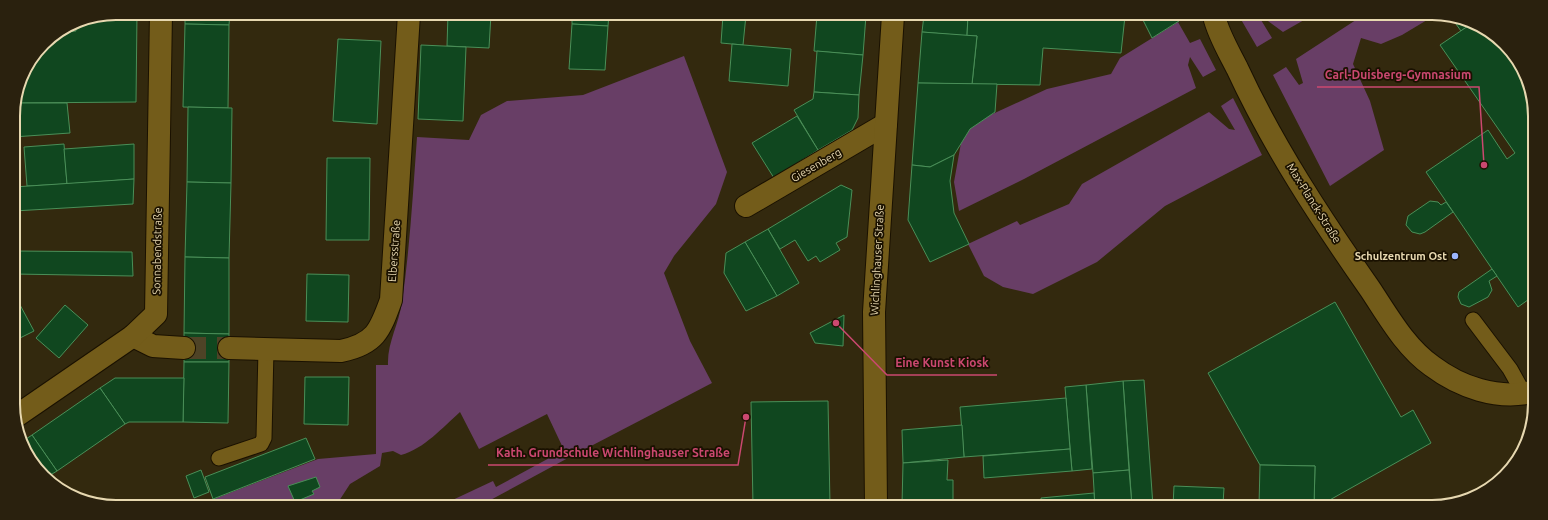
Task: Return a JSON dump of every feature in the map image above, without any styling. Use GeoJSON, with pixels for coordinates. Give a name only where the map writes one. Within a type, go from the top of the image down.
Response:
{"type":"FeatureCollection","features":[{"type":"Feature","properties":{"kind":"street","name":"Sonnabendstraße"},"geometry":{"type":"LineString","coordinates":[[21,413],[134,336],[156,314],[161,20]]}},
{"type":"Feature","properties":{"kind":"street","name":"Elbersstraße"},"geometry":{"type":"LineString","coordinates":[[229,348],[341,351],[357,348],[372,338],[381,327],[391,300],[409,20]]}},
{"type":"Feature","properties":{"kind":"street","name":"Wichlinghauser Straße"},"geometry":{"type":"LineString","coordinates":[[876,500],[874,312],[893,20]]}},
{"type":"Feature","properties":{"kind":"street","name":"Max-Planck-Straße"},"geometry":{"type":"LineString","coordinates":[[1216,20],[1258,109],[1313,206],[1408,345],[1431,366],[1453,380],[1476,390],[1499,394],[1528,393]]}},
{"type":"Feature","properties":{"kind":"street","name":"Giesenberg"},"geometry":{"type":"LineString","coordinates":[[746,206],[886,124]]}},
{"type":"Feature","properties":{"kind":"street"},"geometry":{"type":"LineString","coordinates":[[134,336],[153,346],[184,348]]}},
{"type":"Feature","properties":{"kind":"lane"},"geometry":{"type":"LineString","coordinates":[[1473,320],[1528,393]]}},
{"type":"Feature","properties":{"kind":"lane"},"geometry":{"type":"LineString","coordinates":[[219,458],[261,444],[264,438],[266,349]]}},
{"type":"Feature","properties":{"kind":"shaded area"},"geometry":{"type":"Polygon","coordinates":[[[1241,20],[1261,20],[1272,38],[1257,47],[1241,20]]]}},
{"type":"Feature","properties":{"kind":"shaded area"},"geometry":{"type":"Polygon","coordinates":[[[1267,20],[1304,20],[1283,32],[1267,20]]]}},
{"type":"Feature","properties":{"kind":"shaded area"},"geometry":{"type":"Polygon","coordinates":[[[1356,20],[1427,20],[1402,35],[1381,44],[1361,38],[1353,64],[1370,101],[1384,150],[1330,186],[1273,75],[1286,67],[1299,85],[1303,83],[1296,59],[1356,20]]]}},
{"type":"Feature","properties":{"kind":"shaded area"},"geometry":{"type":"Polygon","coordinates":[[[1178,22],[1190,43],[1200,39],[1216,70],[1203,77],[1190,57],[1188,65],[1196,88],[1024,179],[959,211],[954,182],[961,143],[970,128],[986,117],[1047,89],[1111,74],[1120,58],[1178,22]]]}},
{"type":"Feature","properties":{"kind":"shaded area"},"geometry":{"type":"Polygon","coordinates":[[[684,56],[727,172],[716,204],[674,256],[664,273],[690,341],[712,383],[490,500],[453,500],[493,481],[496,487],[564,450],[547,414],[479,449],[460,412],[433,437],[418,448],[401,455],[393,451],[382,453],[380,466],[350,484],[340,500],[211,500],[318,459],[376,454],[376,365],[388,365],[389,349],[402,302],[409,240],[417,137],[469,140],[481,115],[507,101],[583,95],[684,56]]]}},
{"type":"Feature","properties":{"kind":"shaded area"},"geometry":{"type":"Polygon","coordinates":[[[1233,98],[1262,155],[1165,206],[1097,262],[1033,294],[1003,287],[984,276],[968,244],[1017,221],[1020,225],[1069,204],[1082,184],[1209,112],[1229,129],[1235,130],[1221,106],[1233,98]]]}},
{"type":"Feature","properties":{"kind":"building"},"geometry":{"type":"Polygon","coordinates":[[[116,20],[137,20],[136,102],[21,103],[27,79],[40,58],[58,40],[68,33],[76,31],[76,29],[91,23],[116,20]]]}},
{"type":"Feature","properties":{"kind":"building"},"geometry":{"type":"Polygon","coordinates":[[[185,20],[229,20],[229,25],[185,24],[185,20]]]}},
{"type":"Feature","properties":{"kind":"building"},"geometry":{"type":"Polygon","coordinates":[[[448,20],[491,20],[489,48],[447,46],[448,20]]]}},
{"type":"Feature","properties":{"kind":"building"},"geometry":{"type":"Polygon","coordinates":[[[572,20],[608,20],[608,26],[572,24],[572,20]]]}},
{"type":"Feature","properties":{"kind":"building"},"geometry":{"type":"Polygon","coordinates":[[[723,20],[746,20],[743,45],[721,43],[723,20]]]}},
{"type":"Feature","properties":{"kind":"building"},"geometry":{"type":"Polygon","coordinates":[[[817,20],[866,20],[863,55],[814,51],[817,20]]]}},
{"type":"Feature","properties":{"kind":"building"},"geometry":{"type":"Polygon","coordinates":[[[923,20],[968,20],[967,36],[922,32],[923,20]]]}},
{"type":"Feature","properties":{"kind":"building"},"geometry":{"type":"Polygon","coordinates":[[[968,20],[1125,20],[1121,53],[1043,48],[1040,85],[972,84],[977,36],[967,36],[968,20]]]}},
{"type":"Feature","properties":{"kind":"building"},"geometry":{"type":"Polygon","coordinates":[[[1143,20],[1179,21],[1152,38],[1143,20]]]}},
{"type":"Feature","properties":{"kind":"building"},"geometry":{"type":"Polygon","coordinates":[[[1455,23],[1467,26],[1461,31],[1455,23]]]}},
{"type":"Feature","properties":{"kind":"building"},"geometry":{"type":"Polygon","coordinates":[[[185,24],[229,25],[228,108],[183,107],[185,24]]]}},
{"type":"Feature","properties":{"kind":"building"},"geometry":{"type":"Polygon","coordinates":[[[572,24],[608,26],[605,70],[569,69],[572,24]]]}},
{"type":"Feature","properties":{"kind":"building"},"geometry":{"type":"Polygon","coordinates":[[[1467,26],[1469,27],[1480,33],[1500,48],[1512,63],[1523,85],[1528,116],[1528,300],[1518,307],[1426,172],[1488,130],[1507,159],[1515,153],[1440,45],[1467,26]]]}},
{"type":"Feature","properties":{"kind":"building"},"geometry":{"type":"Polygon","coordinates":[[[922,32],[977,36],[972,84],[918,83],[922,32]]]}},
{"type":"Feature","properties":{"kind":"building"},"geometry":{"type":"Polygon","coordinates":[[[338,39],[381,41],[377,124],[333,121],[338,39]]]}},
{"type":"Feature","properties":{"kind":"building"},"geometry":{"type":"Polygon","coordinates":[[[732,44],[791,49],[788,86],[729,81],[732,44]]]}},
{"type":"Feature","properties":{"kind":"building"},"geometry":{"type":"Polygon","coordinates":[[[421,45],[466,47],[463,121],[418,119],[421,45]]]}},
{"type":"Feature","properties":{"kind":"building"},"geometry":{"type":"Polygon","coordinates":[[[817,51],[863,55],[859,95],[814,92],[817,51]]]}},
{"type":"Feature","properties":{"kind":"building"},"geometry":{"type":"Polygon","coordinates":[[[918,83],[997,84],[995,112],[970,129],[954,155],[930,167],[912,165],[918,83]]]}},
{"type":"Feature","properties":{"kind":"building"},"geometry":{"type":"Polygon","coordinates":[[[814,92],[859,95],[858,118],[852,130],[818,150],[794,110],[813,99],[814,92]]]}},
{"type":"Feature","properties":{"kind":"building"},"geometry":{"type":"Polygon","coordinates":[[[21,103],[67,103],[70,133],[20,137],[21,103]]]}},
{"type":"Feature","properties":{"kind":"building"},"geometry":{"type":"Polygon","coordinates":[[[188,107],[232,108],[231,183],[187,182],[188,107]]]}},
{"type":"Feature","properties":{"kind":"building"},"geometry":{"type":"Polygon","coordinates":[[[797,116],[818,150],[774,178],[752,143],[797,116]]]}},
{"type":"Feature","properties":{"kind":"building"},"geometry":{"type":"Polygon","coordinates":[[[64,144],[67,184],[27,186],[24,147],[64,144]]]}},
{"type":"Feature","properties":{"kind":"building"},"geometry":{"type":"Polygon","coordinates":[[[134,144],[134,179],[67,184],[64,149],[134,144]]]}},
{"type":"Feature","properties":{"kind":"building"},"geometry":{"type":"Polygon","coordinates":[[[954,155],[950,181],[954,213],[969,244],[930,262],[908,220],[912,165],[930,167],[954,155]]]}},
{"type":"Feature","properties":{"kind":"building"},"geometry":{"type":"Polygon","coordinates":[[[327,158],[370,158],[369,240],[326,240],[327,158]]]}},
{"type":"Feature","properties":{"kind":"building"},"geometry":{"type":"Polygon","coordinates":[[[134,179],[133,204],[20,211],[20,187],[134,179]]]}},
{"type":"Feature","properties":{"kind":"building"},"geometry":{"type":"Polygon","coordinates":[[[187,182],[231,183],[229,258],[185,257],[187,182]]]}},
{"type":"Feature","properties":{"kind":"building"},"geometry":{"type":"Polygon","coordinates":[[[841,185],[852,190],[847,237],[836,243],[840,250],[820,262],[816,256],[808,261],[795,240],[780,249],[768,229],[841,185]]]}},
{"type":"Feature","properties":{"kind":"building"},"geometry":{"type":"Polygon","coordinates":[[[1430,201],[1438,202],[1441,205],[1446,202],[1453,212],[1425,232],[1420,234],[1412,232],[1406,225],[1408,216],[1430,201]]]}},
{"type":"Feature","properties":{"kind":"building"},"geometry":{"type":"Polygon","coordinates":[[[768,229],[799,283],[777,296],[745,242],[768,229]]]}},
{"type":"Feature","properties":{"kind":"building"},"geometry":{"type":"Polygon","coordinates":[[[745,242],[777,296],[746,311],[724,273],[726,253],[745,242]]]}},
{"type":"Feature","properties":{"kind":"building"},"geometry":{"type":"Polygon","coordinates":[[[20,251],[132,252],[133,276],[20,274],[20,251]]]}},
{"type":"Feature","properties":{"kind":"building"},"geometry":{"type":"Polygon","coordinates":[[[185,257],[229,258],[229,334],[184,333],[185,257]]]}},
{"type":"Feature","properties":{"kind":"building"},"geometry":{"type":"Polygon","coordinates":[[[1492,269],[1497,276],[1489,281],[1492,290],[1488,297],[1469,307],[1461,304],[1458,297],[1459,292],[1492,269]]]}},
{"type":"Feature","properties":{"kind":"building"},"geometry":{"type":"Polygon","coordinates":[[[307,274],[349,275],[348,322],[306,321],[307,274]]]}},
{"type":"Feature","properties":{"kind":"building"},"geometry":{"type":"Polygon","coordinates":[[[1335,302],[1401,417],[1413,410],[1431,443],[1330,500],[1314,500],[1315,466],[1260,465],[1208,373],[1335,302]]]}},
{"type":"Feature","properties":{"kind":"building"},"geometry":{"type":"Polygon","coordinates":[[[20,305],[34,331],[20,338],[20,305]]]}},
{"type":"Feature","properties":{"kind":"building"},"geometry":{"type":"Polygon","coordinates":[[[65,305],[88,325],[59,358],[36,338],[65,305]]]}},
{"type":"Feature","properties":{"kind":"building"},"geometry":{"type":"Polygon","coordinates":[[[844,315],[843,346],[815,343],[810,333],[844,315]]]}},
{"type":"Feature","properties":{"kind":"building"},"geometry":{"type":"Polygon","coordinates":[[[184,333],[229,334],[229,362],[184,362],[184,333]]]}},
{"type":"Feature","properties":{"kind":"building"},"geometry":{"type":"Polygon","coordinates":[[[184,362],[229,362],[228,423],[183,422],[184,362]]]}},
{"type":"Feature","properties":{"kind":"building"},"geometry":{"type":"Polygon","coordinates":[[[305,377],[349,377],[348,425],[304,424],[305,377]]]}},
{"type":"Feature","properties":{"kind":"building"},"geometry":{"type":"Polygon","coordinates":[[[115,378],[184,378],[183,422],[129,422],[125,424],[100,388],[115,378]]]}},
{"type":"Feature","properties":{"kind":"building"},"geometry":{"type":"Polygon","coordinates":[[[1144,380],[1153,500],[1132,500],[1123,381],[1144,380]]]}},
{"type":"Feature","properties":{"kind":"building"},"geometry":{"type":"Polygon","coordinates":[[[1123,381],[1129,470],[1093,473],[1086,385],[1123,381]]]}},
{"type":"Feature","properties":{"kind":"building"},"geometry":{"type":"Polygon","coordinates":[[[1086,385],[1092,469],[1072,471],[1065,387],[1086,385]]]}},
{"type":"Feature","properties":{"kind":"building"},"geometry":{"type":"Polygon","coordinates":[[[100,388],[125,424],[57,471],[32,435],[100,388]]]}},
{"type":"Feature","properties":{"kind":"building"},"geometry":{"type":"Polygon","coordinates":[[[1066,398],[1070,449],[964,457],[960,407],[1066,398]]]}},
{"type":"Feature","properties":{"kind":"building"},"geometry":{"type":"Polygon","coordinates":[[[828,401],[830,500],[753,500],[751,402],[828,401]]]}},
{"type":"Feature","properties":{"kind":"building"},"geometry":{"type":"Polygon","coordinates":[[[962,425],[964,457],[903,463],[902,430],[962,425]]]}},
{"type":"Feature","properties":{"kind":"building"},"geometry":{"type":"Polygon","coordinates":[[[32,435],[57,471],[51,475],[48,472],[36,457],[27,439],[32,435]]]}},
{"type":"Feature","properties":{"kind":"building"},"geometry":{"type":"Polygon","coordinates":[[[306,438],[315,459],[213,499],[205,477],[306,438]]]}},
{"type":"Feature","properties":{"kind":"building"},"geometry":{"type":"Polygon","coordinates":[[[1070,449],[1072,471],[984,478],[983,456],[1070,449]]]}},
{"type":"Feature","properties":{"kind":"building"},"geometry":{"type":"Polygon","coordinates":[[[948,460],[947,480],[953,480],[953,500],[902,500],[903,463],[948,460]]]}},
{"type":"Feature","properties":{"kind":"building"},"geometry":{"type":"Polygon","coordinates":[[[1260,465],[1315,466],[1314,500],[1259,500],[1260,465]]]}},
{"type":"Feature","properties":{"kind":"building"},"geometry":{"type":"Polygon","coordinates":[[[201,470],[209,492],[194,498],[186,476],[201,470]]]}},
{"type":"Feature","properties":{"kind":"building"},"geometry":{"type":"Polygon","coordinates":[[[1129,470],[1132,500],[1095,500],[1093,473],[1129,470]]]}},
{"type":"Feature","properties":{"kind":"building"},"geometry":{"type":"Polygon","coordinates":[[[316,477],[320,487],[312,491],[314,494],[300,500],[294,500],[288,486],[316,477]]]}},
{"type":"Feature","properties":{"kind":"building"},"geometry":{"type":"Polygon","coordinates":[[[1174,486],[1224,488],[1223,500],[1173,500],[1174,486]]]}},
{"type":"Feature","properties":{"kind":"building"},"geometry":{"type":"Polygon","coordinates":[[[1094,493],[1095,500],[1041,500],[1041,498],[1094,493]]]}},
{"type":"Feature","properties":{"kind":"tunnel"},"geometry":{"type":"LineString","coordinates":[[184,348],[229,348]]}},
{"type":"Feature","properties":{"kind":"place","name":"Carl-Duisberg-Gymnasium"},"geometry":{"type":"Point","coordinates":[1484,165]}},
{"type":"Feature","properties":{"kind":"place","name":"Schulzentrum Ost"},"geometry":{"type":"Point","coordinates":[1455,256]}},
{"type":"Feature","properties":{"kind":"place","name":"Eine Kunst Kiosk"},"geometry":{"type":"Point","coordinates":[836,323]}},
{"type":"Feature","properties":{"kind":"place","name":"Kath. Grundschule Wichlinghauser Straße"},"geometry":{"type":"Point","coordinates":[746,417]}}]}
